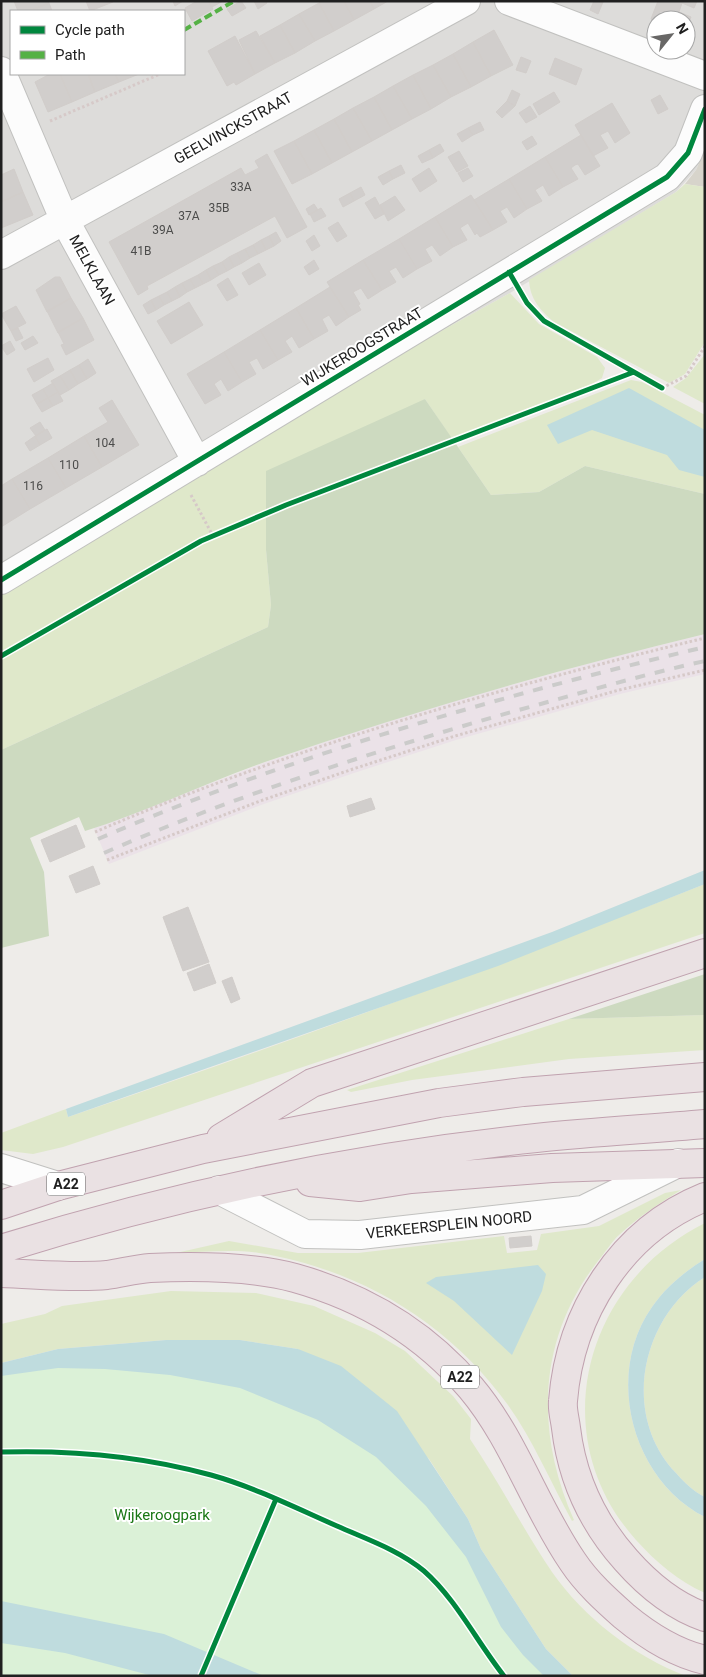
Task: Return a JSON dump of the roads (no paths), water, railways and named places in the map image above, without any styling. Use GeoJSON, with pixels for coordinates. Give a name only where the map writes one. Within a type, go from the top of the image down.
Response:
{"type":"FeatureCollection","features":[{"type":"Feature","properties":{"kind":"highway","name":"A22"},"geometry":{"type":"LineString","coordinates":[[202,1148],[312,1083],[705,952]]}},
{"type":"Feature","properties":{"kind":"highway","name":"A22"},"geometry":{"type":"LineString","coordinates":[[1,1204],[58,1186],[202,1148],[439,1103],[523,1092],[705,1077]]}},
{"type":"Feature","properties":{"kind":"highway"},"geometry":{"type":"LineString","coordinates":[[1,1249],[108,1218],[219,1190],[405,1155],[536,1138],[705,1124]]}},
{"type":"Feature","properties":{"kind":"highway"},"geometry":{"type":"LineString","coordinates":[[274,1179],[360,1186],[411,1179],[543,1169],[678,1162],[705,1163]]}},
{"type":"Feature","properties":{"kind":"highway"},"geometry":{"type":"LineString","coordinates":[[705,1198],[690,1204],[638,1238],[611,1268],[592,1300],[579,1330],[570,1359],[563,1403],[569,1454],[584,1497],[608,1540],[642,1578],[666,1597],[705,1617]]}},
{"type":"Feature","properties":{"kind":"highway","name":"A22"},"geometry":{"type":"LineString","coordinates":[[1,1274],[106,1275],[149,1268],[227,1268],[293,1278],[345,1295],[388,1316],[432,1349],[471,1389],[497,1427],[558,1540],[589,1583],[635,1626],[665,1645],[705,1660]]}},
{"type":"Feature","properties":{"kind":"street","name":"GEELVINCKSTRAAT"},"geometry":{"type":"LineString","coordinates":[[1,255],[466,1]]}},
{"type":"Feature","properties":{"kind":"street"},"geometry":{"type":"LineString","coordinates":[[509,1],[705,76]]}},
{"type":"Feature","properties":{"kind":"street","name":"MELKLAAN"},"geometry":{"type":"LineString","coordinates":[[1,71],[64,219],[188,467]]}},
{"type":"Feature","properties":{"kind":"street","name":"WIJKEROOGSTRAAT"},"geometry":{"type":"LineString","coordinates":[[1,580],[667,177],[688,153],[705,109]]}},
{"type":"Feature","properties":{"kind":"street","name":"VERKEERSPLEIN NOORD"},"geometry":{"type":"LineString","coordinates":[[219,1190],[305,1234],[360,1235],[582,1210],[678,1162]]}},
{"type":"Feature","properties":{"kind":"street"},"geometry":{"type":"LineString","coordinates":[[1,1168],[58,1186]]}},
{"type":"Feature","properties":{"kind":"water"},"geometry":{"type":"Polygon","coordinates":[[[629,388],[705,430],[705,477],[679,470],[667,455],[592,430],[558,444],[547,425],[629,388]]]}},
{"type":"Feature","properties":{"kind":"water"},"geometry":{"type":"Polygon","coordinates":[[[705,870],[705,884],[498,966],[68,1117],[66,1109],[552,932],[705,870]]]}},
{"type":"Feature","properties":{"kind":"water"},"geometry":{"type":"Polygon","coordinates":[[[705,1259],[705,1277],[683,1295],[665,1317],[653,1342],[646,1369],[644,1397],[648,1424],[659,1450],[676,1473],[705,1497],[705,1517],[680,1500],[659,1478],[643,1452],[633,1424],[628,1394],[630,1363],[638,1334],[652,1307],[676,1280],[705,1259]]]}},
{"type":"Feature","properties":{"kind":"water"},"geometry":{"type":"Polygon","coordinates":[[[538,1265],[546,1274],[542,1291],[512,1355],[454,1301],[426,1283],[436,1277],[538,1265]]]}},
{"type":"Feature","properties":{"kind":"water"},"geometry":{"type":"Polygon","coordinates":[[[166,1340],[240,1340],[298,1349],[341,1366],[397,1411],[468,1519],[481,1549],[546,1649],[573,1676],[544,1676],[523,1655],[501,1627],[466,1557],[426,1506],[376,1457],[318,1420],[240,1388],[170,1375],[105,1369],[58,1368],[1,1376],[1,1363],[58,1349],[166,1340]]]}},
{"type":"Feature","properties":{"kind":"water"},"geometry":{"type":"Polygon","coordinates":[[[1,1601],[164,1634],[264,1676],[153,1676],[65,1653],[1,1643],[1,1601]]]}},
{"type":"Feature","properties":{"kind":"railway"},"geometry":{"type":"LineString","coordinates":[[98,839],[246,780],[321,754],[474,707],[705,647]]}},
{"type":"Feature","properties":{"kind":"railway"},"geometry":{"type":"LineString","coordinates":[[104,853],[204,812],[359,758],[515,711],[633,678],[705,661]]}},
{"type":"Feature","properties":{"kind":"park label","name":"Wijkeroogpark"},"geometry":{"type":"Point","coordinates":[162,1515]}}]}
